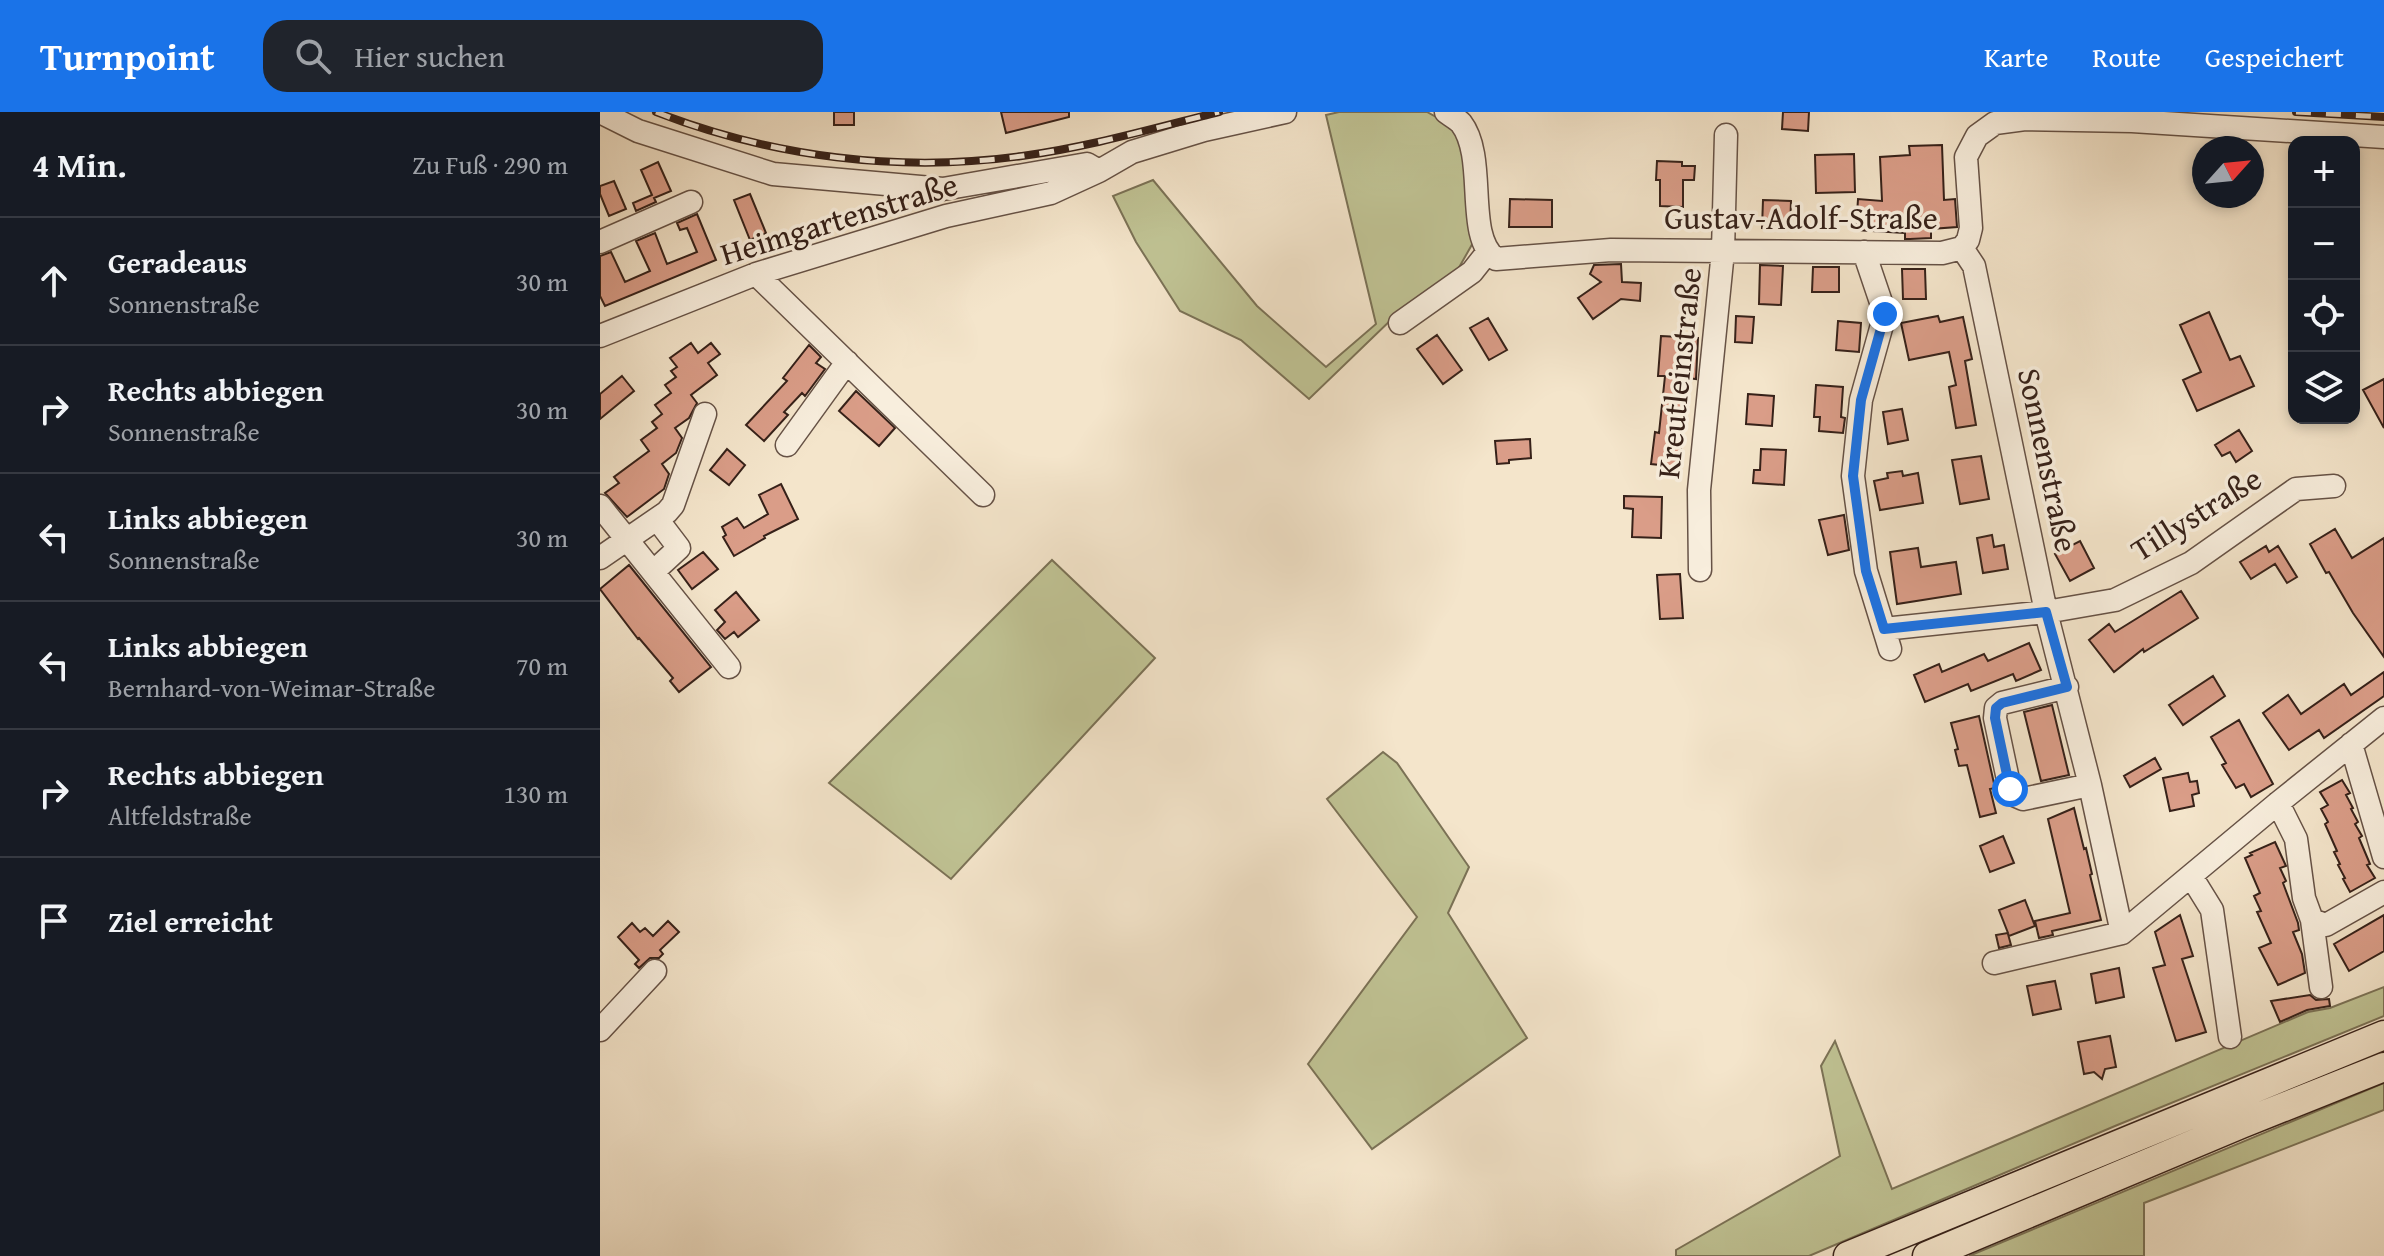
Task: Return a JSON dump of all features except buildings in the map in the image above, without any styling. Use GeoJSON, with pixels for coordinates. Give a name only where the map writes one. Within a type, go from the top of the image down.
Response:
{"type":"FeatureCollection","features":[{"type":"Feature","properties":{"kind":"main road"},"geometry":{"type":"LineString","coordinates":[[1848,1256],[2384,1035]]}},
{"type":"Feature","properties":{"kind":"main road"},"geometry":{"type":"LineString","coordinates":[[1927,1256],[2384,1067]]}},
{"type":"Feature","properties":{"kind":"street"},"geometry":{"type":"LineString","coordinates":[[600,112],[638,131],[773,174],[943,189],[1087,164],[1099,171]]}},
{"type":"Feature","properties":{"kind":"street","name":"Heimgartenstraße"},"geometry":{"type":"LineString","coordinates":[[600,336],[756,274],[946,216],[1051,193],[1132,152],[1204,130],[1285,112]]}},
{"type":"Feature","properties":{"kind":"street"},"geometry":{"type":"LineString","coordinates":[[1400,323],[1492,256],[1481,237],[1473,150],[1460,123],[1446,112]]}},
{"type":"Feature","properties":{"kind":"street","name":"Gustav-Adolf-Straße"},"geometry":{"type":"LineString","coordinates":[[1492,256],[1611,250],[1942,253],[1962,248],[1971,228],[1966,157],[1977,136],[1995,123],[2025,119],[2132,121],[2384,137]]}},
{"type":"Feature","properties":{"kind":"street","name":"Kreutleinstraße"},"geometry":{"type":"LineString","coordinates":[[1700,570],[1699,490],[1723,251],[1726,135]]}},
{"type":"Feature","properties":{"kind":"street"},"geometry":{"type":"LineString","coordinates":[[943,189],[946,216]]}},
{"type":"Feature","properties":{"kind":"street"},"geometry":{"type":"LineString","coordinates":[[600,242],[691,202]]}},
{"type":"Feature","properties":{"kind":"street","name":"Sonnenstraße"},"geometry":{"type":"LineString","coordinates":[[1962,248],[1974,266],[2046,612],[2067,687],[2122,933]]}},
{"type":"Feature","properties":{"kind":"street","name":"Tillystraße"},"geometry":{"type":"LineString","coordinates":[[1864,252],[1885,314],[1861,400],[1853,476],[1866,571],[1887,639],[2115,600],[2191,563],[2296,489],[2334,486]]}},
{"type":"Feature","properties":{"kind":"street"},"geometry":{"type":"LineString","coordinates":[[756,274],[983,495]]}},
{"type":"Feature","properties":{"kind":"street"},"geometry":{"type":"LineString","coordinates":[[787,445],[847,362]]}},
{"type":"Feature","properties":{"kind":"street"},"geometry":{"type":"LineString","coordinates":[[600,558],[673,505],[705,414]]}},
{"type":"Feature","properties":{"kind":"street"},"geometry":{"type":"LineString","coordinates":[[600,506],[729,667]]}},
{"type":"Feature","properties":{"kind":"street"},"geometry":{"type":"LineString","coordinates":[[653,572],[679,548],[657,519]]}},
{"type":"Feature","properties":{"kind":"street"},"geometry":{"type":"LineString","coordinates":[[2067,687],[2002,703],[1996,708],[1995,718],[2010,789],[2023,799],[2090,785]]}},
{"type":"Feature","properties":{"kind":"street"},"geometry":{"type":"LineString","coordinates":[[1994,963],[2122,933],[2384,718]]}},
{"type":"Feature","properties":{"kind":"street"},"geometry":{"type":"LineString","coordinates":[[2351,744],[2384,857]]}},
{"type":"Feature","properties":{"kind":"street"},"geometry":{"type":"LineString","coordinates":[[2278,803],[2296,839],[2321,987]]}},
{"type":"Feature","properties":{"kind":"street"},"geometry":{"type":"LineString","coordinates":[[2191,876],[2212,910],[2230,1037]]}},
{"type":"Feature","properties":{"kind":"street"},"geometry":{"type":"LineString","coordinates":[[2312,920],[2326,925],[2384,892]]}},
{"type":"Feature","properties":{"kind":"street"},"geometry":{"type":"LineString","coordinates":[[600,1030],[655,971]]}},
{"type":"Feature","properties":{"kind":"green space"},"geometry":{"type":"Polygon","coordinates":[[[1339,112],[1427,112],[1454,127],[1465,152],[1474,241],[1457,271],[1396,315],[1309,399],[1241,340],[1180,311],[1136,242],[1113,196],[1153,180],[1257,306],[1326,367],[1376,324],[1326,115],[1339,112]]]}},
{"type":"Feature","properties":{"kind":"green space"},"geometry":{"type":"Polygon","coordinates":[[[1052,560],[1155,658],[951,879],[829,783],[1052,560]]]}},
{"type":"Feature","properties":{"kind":"green space"},"geometry":{"type":"Polygon","coordinates":[[[1383,752],[1397,763],[1469,867],[1448,913],[1527,1038],[1372,1149],[1308,1064],[1417,917],[1327,799],[1383,752]]]}},
{"type":"Feature","properties":{"kind":"green space"},"geometry":{"type":"Polygon","coordinates":[[[2384,987],[2384,1016],[1809,1256],[1676,1256],[1676,1250],[1840,1156],[1821,1066],[1835,1041],[1892,1189],[2308,1012],[2330,1008],[2384,987]]]}},
{"type":"Feature","properties":{"kind":"green space"},"geometry":{"type":"Polygon","coordinates":[[[2384,1083],[2384,1110],[2144,1203],[2144,1256],[1969,1256],[2384,1083]]]}},
{"type":"Feature","properties":{"kind":"railway"},"geometry":{"type":"LineString","coordinates":[[656,112],[700,128],[790,150],[836,157],[929,163],[1047,152],[1219,112]]}},
{"type":"Feature","properties":{"kind":"railway"},"geometry":{"type":"LineString","coordinates":[[2296,112],[2384,117]]}},
{"type":"Feature","properties":{"kind":"route"},"geometry":{"type":"LineString","coordinates":[[1885,314],[1861,400],[1853,476],[1866,571],[1884,629],[2046,612],[2067,687],[2002,703],[1996,708],[1995,718],[2010,789]]}}]}
